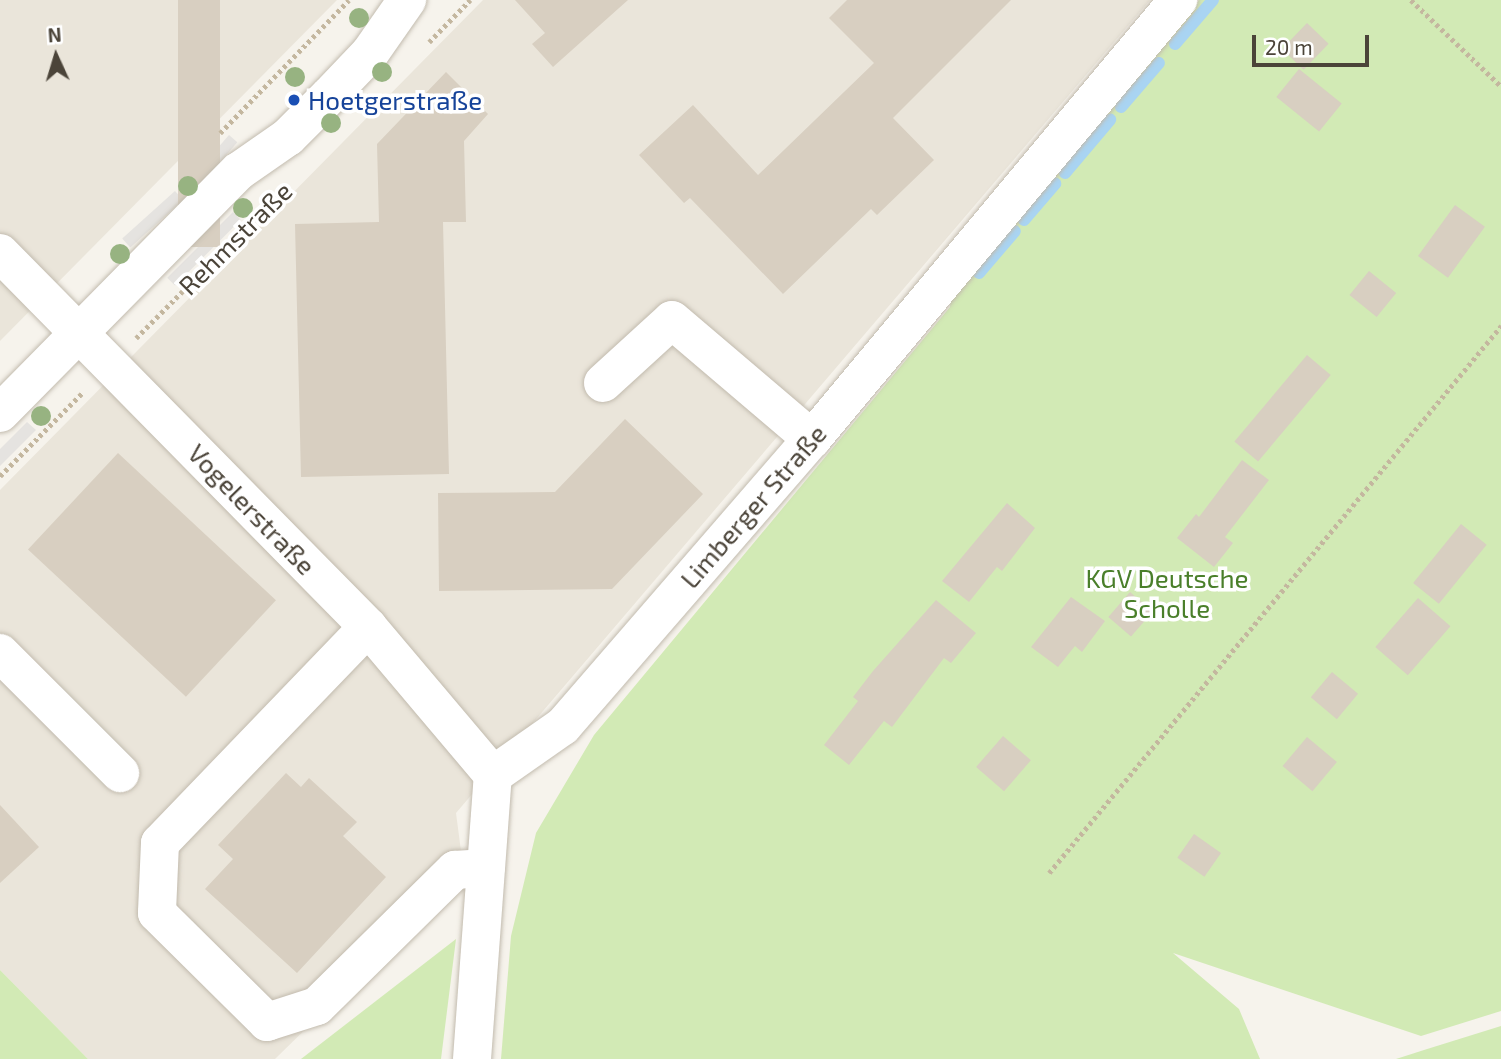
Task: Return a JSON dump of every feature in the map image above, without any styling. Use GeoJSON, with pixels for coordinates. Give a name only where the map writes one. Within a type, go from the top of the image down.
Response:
{"type":"FeatureCollection","features":[{"type":"Feature","properties":{"kind":"street","name":"Rehmstraße"},"geometry":{"type":"LineString","coordinates":[[0,413],[239,171],[288,137],[329,96],[370,53],[407,0]]}},
{"type":"Feature","properties":{"kind":"street","name":"Limberger Straße"},"geometry":{"type":"LineString","coordinates":[[494,775],[563,726],[812,439],[1178,0]]}},
{"type":"Feature","properties":{"kind":"street","name":"Vogelerstraße"},"geometry":{"type":"LineString","coordinates":[[0,253],[368,627],[494,775]]}},
{"type":"Feature","properties":{"kind":"street"},"geometry":{"type":"LineString","coordinates":[[603,383],[672,320],[812,439]]}},
{"type":"Feature","properties":{"kind":"street"},"geometry":{"type":"LineString","coordinates":[[368,627],[160,843],[158,913],[267,1022],[317,1006],[454,870],[486,867]]}},
{"type":"Feature","properties":{"kind":"street"},"geometry":{"type":"LineString","coordinates":[[0,653],[120,773]]}},
{"type":"Feature","properties":{"kind":"street"},"geometry":{"type":"LineString","coordinates":[[472,1059],[494,775]]}},
{"type":"Feature","properties":{"kind":"path"},"geometry":{"type":"LineString","coordinates":[[424,47],[470,0]]}},
{"type":"Feature","properties":{"kind":"path"},"geometry":{"type":"LineString","coordinates":[[1411,0],[1501,86]]}},
{"type":"Feature","properties":{"kind":"path","name":"Rehmstraße"},"geometry":{"type":"LineString","coordinates":[[0,475],[284,188]]}},
{"type":"Feature","properties":{"kind":"path"},"geometry":{"type":"LineString","coordinates":[[1049,873],[1501,326]]}},
{"type":"Feature","properties":{"kind":"shaded area"},"geometry":{"type":"Polygon","coordinates":[[[0,0],[337,0],[0,341],[0,0]]]}},
{"type":"Feature","properties":{"kind":"shaded area"},"geometry":{"type":"Polygon","coordinates":[[[483,0],[1150,0],[456,813],[464,874],[275,1059],[88,1059],[0,970],[0,490],[483,0]]]}},
{"type":"Feature","properties":{"kind":"shaded area"},"geometry":{"type":"Polygon","coordinates":[[[229,135],[237,142],[204,181],[196,173],[229,135]]]}},
{"type":"Feature","properties":{"kind":"shaded area"},"geometry":{"type":"Polygon","coordinates":[[[175,191],[183,200],[130,247],[122,239],[175,191]]]}},
{"type":"Feature","properties":{"kind":"shaded area"},"geometry":{"type":"Polygon","coordinates":[[[233,212],[241,220],[175,286],[167,278],[233,212]]]}},
{"type":"Feature","properties":{"kind":"shaded area"},"geometry":{"type":"Polygon","coordinates":[[[27,422],[36,430],[0,466],[0,449],[27,422]]]}},
{"type":"Feature","properties":{"kind":"green space","name":"KGV Deutsche Scholle"},"geometry":{"type":"Polygon","coordinates":[[[1199,0],[1501,0],[1501,1011],[1421,1036],[1173,953],[1239,1009],[1260,1059],[501,1059],[511,936],[536,833],[594,735],[950,307],[951,294],[1061,160],[1199,0]]]}},
{"type":"Feature","properties":{"kind":"green space"},"geometry":{"type":"Polygon","coordinates":[[[456,939],[441,1059],[301,1059],[456,939]]]}},
{"type":"Feature","properties":{"kind":"green space"},"geometry":{"type":"Polygon","coordinates":[[[0,970],[88,1059],[0,1059],[0,970]]]}},
{"type":"Feature","properties":{"kind":"green space"},"geometry":{"type":"Polygon","coordinates":[[[1501,1026],[1501,1059],[1396,1059],[1424,1050],[1501,1026]]]}},
{"type":"Feature","properties":{"kind":"building"},"geometry":{"type":"Polygon","coordinates":[[[178,0],[220,0],[220,247],[178,247],[178,0]]]}},
{"type":"Feature","properties":{"kind":"building"},"geometry":{"type":"Polygon","coordinates":[[[515,0],[628,0],[553,67],[532,44],[545,33],[515,0]]]}},
{"type":"Feature","properties":{"kind":"building"},"geometry":{"type":"Polygon","coordinates":[[[847,0],[1011,0],[893,118],[934,160],[877,215],[871,209],[783,294],[690,198],[684,203],[639,155],[693,105],[758,175],[874,63],[829,18],[847,0]]]}},
{"type":"Feature","properties":{"kind":"building"},"geometry":{"type":"Polygon","coordinates":[[[1307,23],[1329,44],[1304,70],[1282,49],[1307,23]]]}},
{"type":"Feature","properties":{"kind":"building"},"geometry":{"type":"Polygon","coordinates":[[[1299,69],[1342,104],[1319,132],[1276,97],[1299,69]]]}},
{"type":"Feature","properties":{"kind":"building"},"geometry":{"type":"Polygon","coordinates":[[[446,72],[488,114],[464,141],[466,222],[443,222],[449,474],[301,477],[295,224],[379,222],[377,144],[446,72]]]}},
{"type":"Feature","properties":{"kind":"building"},"geometry":{"type":"Polygon","coordinates":[[[1455,205],[1485,227],[1448,278],[1418,256],[1455,205]]]}},
{"type":"Feature","properties":{"kind":"building"},"geometry":{"type":"Polygon","coordinates":[[[1369,271],[1396,293],[1377,317],[1349,295],[1369,271]]]}},
{"type":"Feature","properties":{"kind":"building"},"geometry":{"type":"Polygon","coordinates":[[[1307,355],[1331,375],[1258,461],[1234,442],[1307,355]]]}},
{"type":"Feature","properties":{"kind":"building"},"geometry":{"type":"Polygon","coordinates":[[[625,419],[703,494],[612,589],[439,591],[438,493],[555,492],[625,419]]]}},
{"type":"Feature","properties":{"kind":"building"},"geometry":{"type":"Polygon","coordinates":[[[118,453],[276,600],[186,697],[28,550],[118,453]]]}},
{"type":"Feature","properties":{"kind":"building"},"geometry":{"type":"Polygon","coordinates":[[[1242,460],[1269,480],[1225,537],[1233,543],[1214,567],[1177,538],[1196,514],[1199,517],[1242,460]]]}},
{"type":"Feature","properties":{"kind":"building"},"geometry":{"type":"Polygon","coordinates":[[[1007,503],[1035,528],[1002,571],[997,567],[969,602],[942,581],[1007,503]]]}},
{"type":"Feature","properties":{"kind":"building"},"geometry":{"type":"Polygon","coordinates":[[[1461,524],[1487,545],[1439,604],[1413,583],[1461,524]]]}},
{"type":"Feature","properties":{"kind":"building"},"geometry":{"type":"Polygon","coordinates":[[[1130,592],[1153,612],[1131,637],[1108,617],[1130,592]]]}},
{"type":"Feature","properties":{"kind":"building"},"geometry":{"type":"Polygon","coordinates":[[[1071,597],[1105,621],[1082,652],[1075,646],[1058,667],[1031,647],[1071,597]]]}},
{"type":"Feature","properties":{"kind":"building"},"geometry":{"type":"Polygon","coordinates":[[[1418,598],[1450,626],[1408,675],[1375,647],[1418,598]]]}},
{"type":"Feature","properties":{"kind":"building"},"geometry":{"type":"Polygon","coordinates":[[[936,600],[976,633],[951,663],[944,658],[892,727],[884,721],[849,765],[824,745],[858,701],[853,697],[873,671],[936,600]]]}},
{"type":"Feature","properties":{"kind":"building"},"geometry":{"type":"Polygon","coordinates":[[[1332,672],[1358,694],[1337,719],[1311,697],[1332,672]]]}},
{"type":"Feature","properties":{"kind":"building"},"geometry":{"type":"Polygon","coordinates":[[[1003,736],[1031,760],[1004,791],[976,767],[1003,736]]]}},
{"type":"Feature","properties":{"kind":"building"},"geometry":{"type":"Polygon","coordinates":[[[1307,737],[1337,762],[1312,791],[1283,766],[1307,737]]]}},
{"type":"Feature","properties":{"kind":"building"},"geometry":{"type":"Polygon","coordinates":[[[286,773],[301,787],[309,778],[357,822],[343,836],[386,877],[297,973],[205,889],[233,859],[218,845],[286,773]]]}},
{"type":"Feature","properties":{"kind":"building"},"geometry":{"type":"Polygon","coordinates":[[[0,805],[39,847],[0,883],[0,805]]]}},
{"type":"Feature","properties":{"kind":"building"},"geometry":{"type":"Polygon","coordinates":[[[1194,834],[1221,853],[1204,877],[1177,858],[1194,834]]]}},
{"type":"Feature","properties":{"kind":"waterway"},"geometry":{"type":"LineString","coordinates":[[1175,44],[1213,0]]}},
{"type":"Feature","properties":{"kind":"waterway"},"geometry":{"type":"LineString","coordinates":[[1121,107],[1159,63]]}},
{"type":"Feature","properties":{"kind":"waterway"},"geometry":{"type":"LineString","coordinates":[[1065,173],[1110,120]]}},
{"type":"Feature","properties":{"kind":"waterway"},"geometry":{"type":"LineString","coordinates":[[1024,220],[1055,184]]}},
{"type":"Feature","properties":{"kind":"waterway"},"geometry":{"type":"LineString","coordinates":[[979,273],[1015,231]]}},
{"type":"Feature","properties":{"kind":"place","name":"Hoetgerstraße"},"geometry":{"type":"Point","coordinates":[294,100]}}]}
